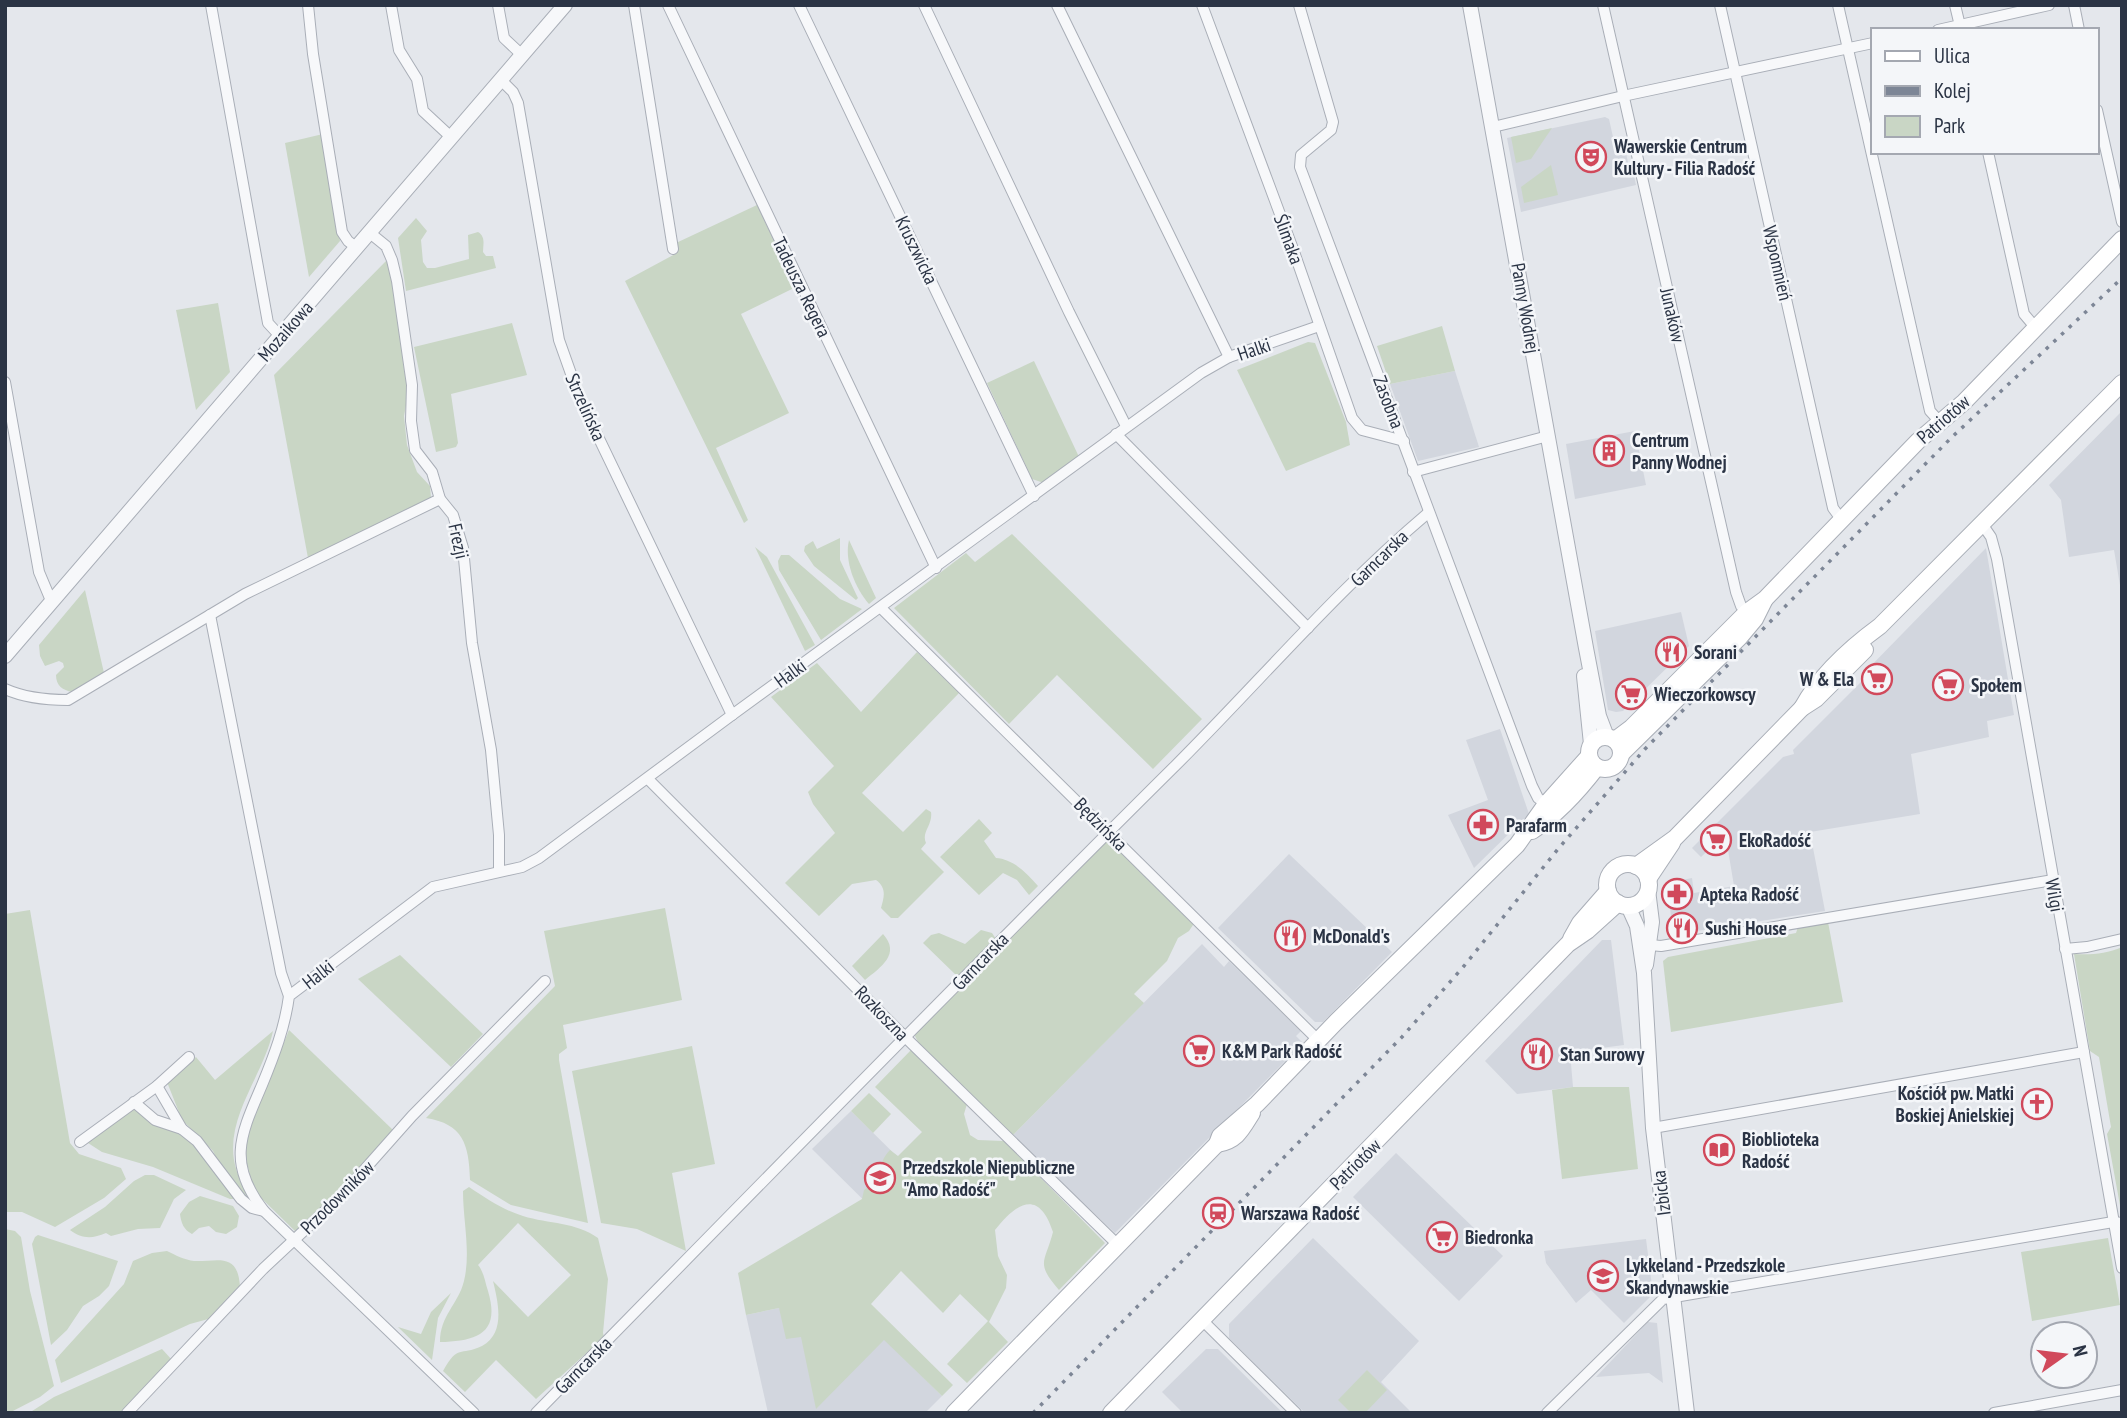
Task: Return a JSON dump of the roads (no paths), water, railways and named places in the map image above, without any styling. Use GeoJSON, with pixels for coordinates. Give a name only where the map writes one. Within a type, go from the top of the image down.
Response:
{"type":"FeatureCollection","features":[{"type":"Feature","properties":{"kind":"main road","name":"Patriotów"},"geometry":{"type":"LineString","coordinates":[[1527,834],[1546,804],[1603,750],[1735,642],[1751,615],[1841,519],[1918,441],[1965,402],[2122,239]]}},
{"type":"Feature","properties":{"kind":"main road"},"geometry":{"type":"LineString","coordinates":[[1636,866],[1675,838],[1802,708],[1816,699],[1849,668],[1864,652],[1880,626],[2122,383]]}},
{"type":"Feature","properties":{"kind":"main road","name":"Patriotów"},"geometry":{"type":"LineString","coordinates":[[954,1413],[1217,1144],[1229,1142],[1242,1130],[1257,1104],[1319,1041],[1348,1024],[1369,992],[1527,834],[1577,793],[1603,750]]}},
{"type":"Feature","properties":{"kind":"main road"},"geometry":{"type":"LineString","coordinates":[[1648,885],[1642,870],[1626,864],[1614,870],[1609,879],[1618,900],[1643,901],[1648,885],[1675,838]]}},
{"type":"Feature","properties":{"kind":"main road","name":"Patriotów"},"geometry":{"type":"LineString","coordinates":[[1111,1413],[1568,944],[1587,931],[1618,900]]}},
{"type":"Feature","properties":{"kind":"street"},"geometry":{"type":"LineString","coordinates":[[211,5],[268,323],[280,336]]}},
{"type":"Feature","properties":{"kind":"street"},"geometry":{"type":"LineString","coordinates":[[308,5],[313,54],[342,232],[357,248]]}},
{"type":"Feature","properties":{"kind":"street"},"geometry":{"type":"LineString","coordinates":[[391,5],[400,50],[416,79],[423,111],[452,138]]}},
{"type":"Feature","properties":{"kind":"street"},"geometry":{"type":"LineString","coordinates":[[498,5],[504,38],[522,55]]}},
{"type":"Feature","properties":{"kind":"street","name":"Mozaikowa"},"geometry":{"type":"LineString","coordinates":[[5,656],[565,5]]}},
{"type":"Feature","properties":{"kind":"street"},"geometry":{"type":"LineString","coordinates":[[634,5],[673,249]]}},
{"type":"Feature","properties":{"kind":"street","name":"Tadeusza Regera"},"geometry":{"type":"LineString","coordinates":[[668,5],[936,568]]}},
{"type":"Feature","properties":{"kind":"street","name":"Kruszwicka"},"geometry":{"type":"LineString","coordinates":[[799,5],[1034,496]]}},
{"type":"Feature","properties":{"kind":"street"},"geometry":{"type":"LineString","coordinates":[[924,5],[1126,426]]}},
{"type":"Feature","properties":{"kind":"street"},"geometry":{"type":"LineString","coordinates":[[1057,5],[1229,357]]}},
{"type":"Feature","properties":{"kind":"street","name":"Ślimaka"},"geometry":{"type":"LineString","coordinates":[[1202,5],[1352,418],[1362,430],[1404,441]]}},
{"type":"Feature","properties":{"kind":"street","name":"Zasobna"},"geometry":{"type":"LineString","coordinates":[[1298,5],[1333,122],[1331,130],[1301,155],[1299,163],[1404,441],[1427,513],[1532,786],[1538,799],[1546,804]]}},
{"type":"Feature","properties":{"kind":"street","name":"Panny Wodnej"},"geometry":{"type":"LineString","coordinates":[[1470,5],[1603,750]]}},
{"type":"Feature","properties":{"kind":"street","name":"Junaków"},"geometry":{"type":"LineString","coordinates":[[1602,5],[1736,592],[1741,606],[1751,615]]}},
{"type":"Feature","properties":{"kind":"street","name":"Wspomnień"},"geometry":{"type":"LineString","coordinates":[[1720,5],[1833,508],[1841,519]]}},
{"type":"Feature","properties":{"kind":"street"},"geometry":{"type":"LineString","coordinates":[[1838,5],[1871,150]]}},
{"type":"Feature","properties":{"kind":"street"},"geometry":{"type":"LineString","coordinates":[[1955,5],[1960,28],[2049,5]]}},
{"type":"Feature","properties":{"kind":"street"},"geometry":{"type":"LineString","coordinates":[[2074,5],[2079,28]]}},
{"type":"Feature","properties":{"kind":"street"},"geometry":{"type":"LineString","coordinates":[[1493,127],[1623,96],[1871,43]]}},
{"type":"Feature","properties":{"kind":"street","name":"Strzelińska"},"geometry":{"type":"LineString","coordinates":[[501,80],[513,92],[518,103],[559,340],[567,363],[596,432],[732,715]]}},
{"type":"Feature","properties":{"kind":"street"},"geometry":{"type":"LineString","coordinates":[[2099,119],[2122,222]]}},
{"type":"Feature","properties":{"kind":"street"},"geometry":{"type":"LineString","coordinates":[[1872,154],[1930,411],[1940,422]]}},
{"type":"Feature","properties":{"kind":"street"},"geometry":{"type":"LineString","coordinates":[[1988,154],[2024,314],[2035,327]]}},
{"type":"Feature","properties":{"kind":"street","name":"Frezji"},"geometry":{"type":"LineString","coordinates":[[370,233],[386,246],[393,260],[412,385],[411,421],[415,450],[432,472],[440,499],[453,515],[463,548],[472,643],[491,750],[499,835],[499,871]]}},
{"type":"Feature","properties":{"kind":"street","name":"Halki"},"geometry":{"type":"LineString","coordinates":[[264,1210],[251,1193],[245,1179],[240,1141],[248,1115],[272,1060],[289,996],[433,887],[522,867],[539,858],[1201,373],[1229,357],[1319,326]]}},
{"type":"Feature","properties":{"kind":"street"},"geometry":{"type":"LineString","coordinates":[[5,382],[39,572],[52,603]]}},
{"type":"Feature","properties":{"kind":"street"},"geometry":{"type":"LineString","coordinates":[[1116,434],[1308,628]]}},
{"type":"Feature","properties":{"kind":"street"},"geometry":{"type":"LineString","coordinates":[[1413,472],[1548,436]]}},
{"type":"Feature","properties":{"kind":"street"},"geometry":{"type":"LineString","coordinates":[[5,689],[24,696],[68,700],[278,577],[335,552],[440,499]]}},
{"type":"Feature","properties":{"kind":"street","name":"Garncarska"},"geometry":{"type":"LineString","coordinates":[[536,1413],[1108,831],[1232,709],[1392,543],[1427,513]]}},
{"type":"Feature","properties":{"kind":"street","name":"Wilgi"},"geometry":{"type":"LineString","coordinates":[[1982,524],[1991,537],[1997,559],[2065,949],[2118,1222],[2122,1268]]}},
{"type":"Feature","properties":{"kind":"street","name":"Będzińska"},"geometry":{"type":"LineString","coordinates":[[881,608],[1319,1041]]}},
{"type":"Feature","properties":{"kind":"street"},"geometry":{"type":"LineString","coordinates":[[210,615],[281,973],[289,996]]}},
{"type":"Feature","properties":{"kind":"street","name":"Rozkoszna"},"geometry":{"type":"LineString","coordinates":[[648,779],[905,1037],[1119,1246]]}},
{"type":"Feature","properties":{"kind":"street"},"geometry":{"type":"LineString","coordinates":[[1650,944],[1661,946],[2053,880]]}},
{"type":"Feature","properties":{"kind":"street","name":"Izbicka"},"geometry":{"type":"LineString","coordinates":[[1644,973],[1653,922],[1648,885]]}},
{"type":"Feature","properties":{"kind":"street","name":"Izbicka"},"geometry":{"type":"LineString","coordinates":[[1618,900],[1637,926],[1644,973],[1653,1128],[1687,1413]]}},
{"type":"Feature","properties":{"kind":"street"},"geometry":{"type":"LineString","coordinates":[[2065,949],[2122,939]]}},
{"type":"Feature","properties":{"kind":"street","name":"Przodowników"},"geometry":{"type":"LineString","coordinates":[[127,1413],[254,1278],[341,1196],[412,1116],[545,981]]}},
{"type":"Feature","properties":{"kind":"street"},"geometry":{"type":"LineString","coordinates":[[1653,1128],[2084,1052]]}},
{"type":"Feature","properties":{"kind":"street"},"geometry":{"type":"LineString","coordinates":[[80,1142],[157,1086],[189,1057]]}},
{"type":"Feature","properties":{"kind":"street"},"geometry":{"type":"LineString","coordinates":[[157,1086],[182,1129]]}},
{"type":"Feature","properties":{"kind":"street"},"geometry":{"type":"LineString","coordinates":[[134,1102],[155,1120],[182,1129],[197,1141],[241,1199],[252,1208],[264,1210],[474,1413]]}},
{"type":"Feature","properties":{"kind":"street"},"geometry":{"type":"LineString","coordinates":[[1547,1413],[1663,1298],[2118,1222]]}},
{"type":"Feature","properties":{"kind":"street"},"geometry":{"type":"LineString","coordinates":[[1202,1320],[1296,1413]]}},
{"type":"Feature","properties":{"kind":"street"},"geometry":{"type":"LineString","coordinates":[[1994,1413],[2122,1390]]}},
{"type":"Feature","properties":{"kind":"railway"},"geometry":{"type":"LineString","coordinates":[[1033,1413],[1402,1037],[1645,749],[1951,438],[2122,278]]}},
{"type":"Feature","properties":{"kind":"place","name":"Wawerskie Centrum Kultury - Filia Radość"},"geometry":{"type":"Point","coordinates":[1591,157]}},
{"type":"Feature","properties":{"kind":"place","name":"Centrum Panny Wodnej"},"geometry":{"type":"Point","coordinates":[1609,451]}},
{"type":"Feature","properties":{"kind":"place","name":"Sorani"},"geometry":{"type":"Point","coordinates":[1671,652]}},
{"type":"Feature","properties":{"kind":"place","name":"W & Ela"},"geometry":{"type":"Point","coordinates":[1877,679]}},
{"type":"Feature","properties":{"kind":"place","name":"Społem"},"geometry":{"type":"Point","coordinates":[1948,685]}},
{"type":"Feature","properties":{"kind":"place","name":"Wieczorkowscy"},"geometry":{"type":"Point","coordinates":[1631,694]}},
{"type":"Feature","properties":{"kind":"place","name":"Parafarm"},"geometry":{"type":"Point","coordinates":[1483,825]}},
{"type":"Feature","properties":{"kind":"place","name":"EkoRadość"},"geometry":{"type":"Point","coordinates":[1716,840]}},
{"type":"Feature","properties":{"kind":"place","name":"Apteka Radość"},"geometry":{"type":"Point","coordinates":[1677,894]}},
{"type":"Feature","properties":{"kind":"place","name":"Sushi House"},"geometry":{"type":"Point","coordinates":[1682,928]}},
{"type":"Feature","properties":{"kind":"place","name":"McDonald's"},"geometry":{"type":"Point","coordinates":[1290,936]}},
{"type":"Feature","properties":{"kind":"place","name":"K&M Park Radość"},"geometry":{"type":"Point","coordinates":[1199,1051]}},
{"type":"Feature","properties":{"kind":"place","name":"Stan Surowy"},"geometry":{"type":"Point","coordinates":[1537,1054]}},
{"type":"Feature","properties":{"kind":"place","name":"Kościół pw. Matki Boskiej Anielskiej"},"geometry":{"type":"Point","coordinates":[2037,1104]}},
{"type":"Feature","properties":{"kind":"place","name":"Bioblioteka Radość"},"geometry":{"type":"Point","coordinates":[1719,1150]}},
{"type":"Feature","properties":{"kind":"place","name":"Przedszkole Niepubliczne \"Amo Radość\""},"geometry":{"type":"Point","coordinates":[880,1178]}},
{"type":"Feature","properties":{"kind":"place","name":"Warszawa Radość"},"geometry":{"type":"Point","coordinates":[1218,1213]}},
{"type":"Feature","properties":{"kind":"place","name":"Biedronka"},"geometry":{"type":"Point","coordinates":[1442,1237]}},
{"type":"Feature","properties":{"kind":"place","name":"Lykkeland - Przedszkole Skandynawskie"},"geometry":{"type":"Point","coordinates":[1603,1276]}}]}
